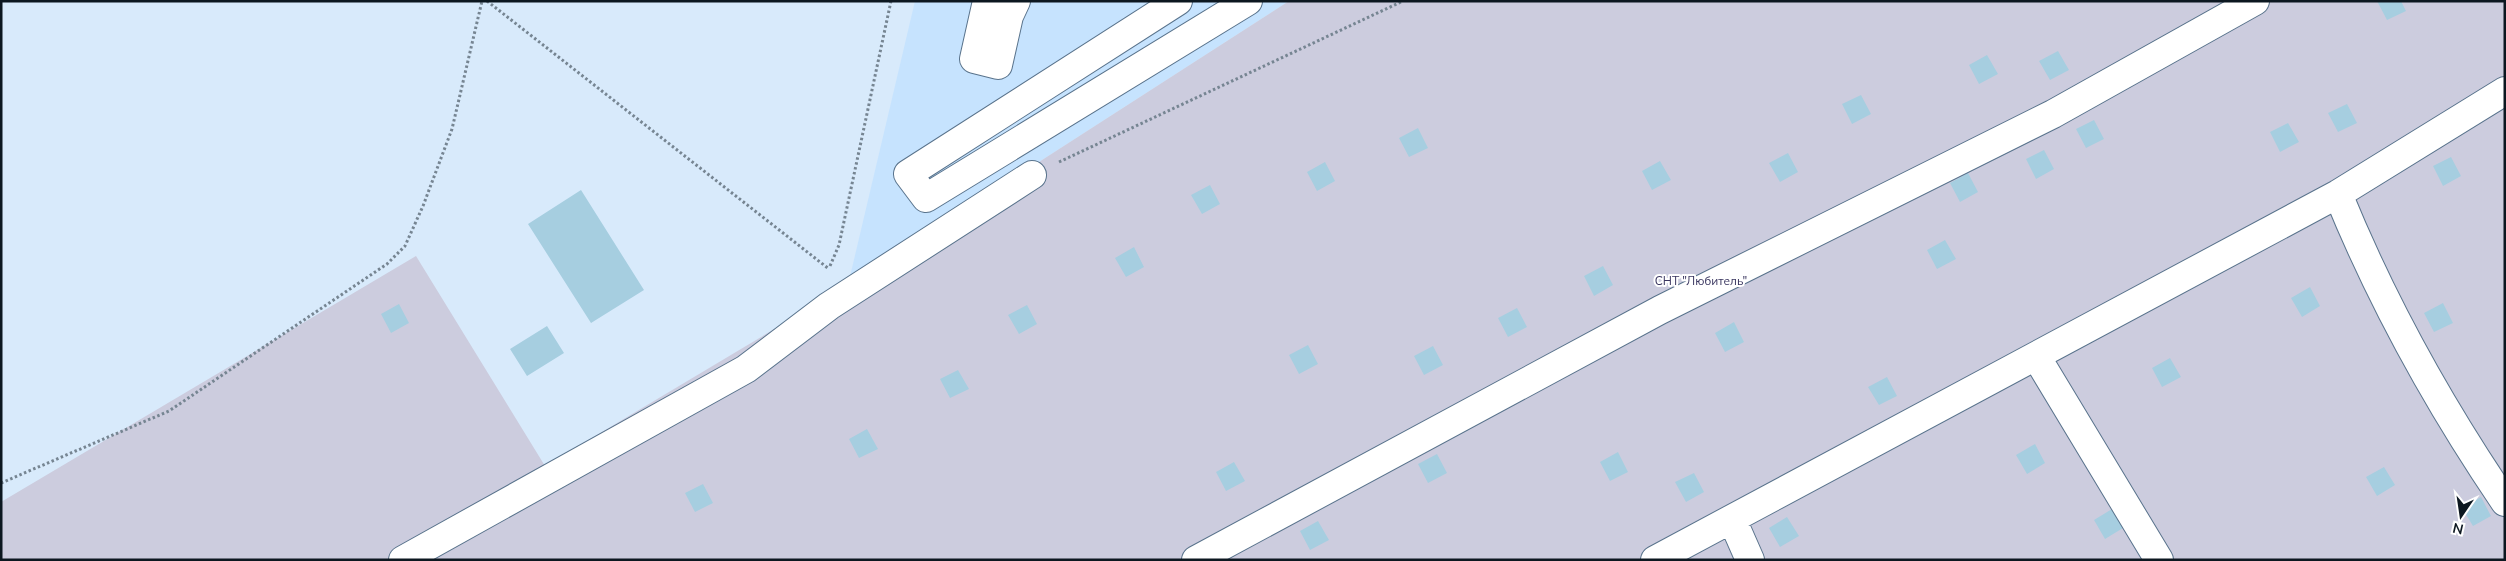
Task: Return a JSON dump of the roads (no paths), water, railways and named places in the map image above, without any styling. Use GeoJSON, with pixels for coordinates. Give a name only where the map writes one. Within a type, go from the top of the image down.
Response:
{"type":"FeatureCollection","features":[{"type":"Feature","properties":{"kind":"lane"},"geometry":{"type":"LineString","coordinates":[[987,1],[974,59],[998,65],[1009,16],[1016,1]]}},
{"type":"Feature","properties":{"kind":"lane"},"geometry":{"type":"LineString","coordinates":[[1178,1],[908,174],[926,198],[1248,1]]}},
{"type":"Feature","properties":{"kind":"lane"},"geometry":{"type":"LineString","coordinates":[[1196,560],[1660,310],[2053,114],[2255,1]]}},
{"type":"Feature","properties":{"kind":"lane"},"geometry":{"type":"LineString","coordinates":[[1655,560],[2338,194],[2505,91]]}},
{"type":"Feature","properties":{"kind":"lane"},"geometry":{"type":"LineString","coordinates":[[403,560],[746,369],[829,306],[1032,175]]}},
{"type":"Feature","properties":{"kind":"lane"},"geometry":{"type":"LineString","coordinates":[[2338,194],[2363,254],[2406,340],[2482,468],[2505,502]]}},
{"type":"Feature","properties":{"kind":"lane"},"geometry":{"type":"LineString","coordinates":[[2036,356],[2159,560]]}},
{"type":"Feature","properties":{"kind":"lane"},"geometry":{"type":"LineString","coordinates":[[1732,518],[1750,560]]}},
{"type":"Feature","properties":{"kind":"park label","name":"СНТ \"Любитель\""},"geometry":{"type":"Point","coordinates":[1701,281]}}]}
